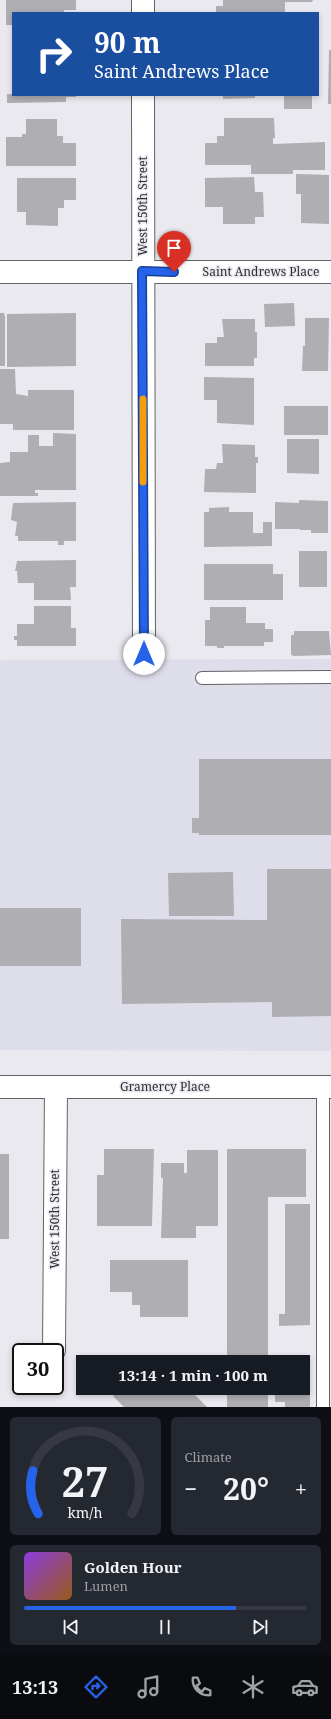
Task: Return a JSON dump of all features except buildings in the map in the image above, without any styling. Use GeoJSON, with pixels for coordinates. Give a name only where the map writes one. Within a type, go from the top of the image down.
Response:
{"type":"FeatureCollection","features":[{"type":"Feature","properties":{"kind":"street"},"geometry":{"type":"LineString","coordinates":[[143,0],[143,12]]}},
{"type":"Feature","properties":{"kind":"street","name":"West 150th Street"},"geometry":{"type":"LineString","coordinates":[[143,96],[142,271],[144,654]]}},
{"type":"Feature","properties":{"kind":"street","name":"Saint Andrews Place"},"geometry":{"type":"LineString","coordinates":[[0,272],[331,272]]}},
{"type":"Feature","properties":{"kind":"street","name":"Gramercy Place"},"geometry":{"type":"LineString","coordinates":[[0,1087],[327,1087]]}},
{"type":"Feature","properties":{"kind":"street","name":"West 150th Street"},"geometry":{"type":"LineString","coordinates":[[54,1343],[56,1088]]}},
{"type":"Feature","properties":{"kind":"lane"},"geometry":{"type":"LineString","coordinates":[[202,678],[331,677]]}},
{"type":"Feature","properties":{"kind":"lane"},"geometry":{"type":"LineString","coordinates":[[323,1407],[327,1087]]}},
{"type":"Feature","properties":{"kind":"shaded area"},"geometry":{"type":"Polygon","coordinates":[[[331,659],[331,1051],[0,1050],[0,660],[331,659]]]}},
{"type":"Feature","properties":{"kind":"slow traffic"},"geometry":{"type":"LineString","coordinates":[[143,399],[143,482]]}},
{"type":"Feature","properties":{"kind":"route"},"geometry":{"type":"LineString","coordinates":[[144,654],[142,271],[174,272]]}}]}
